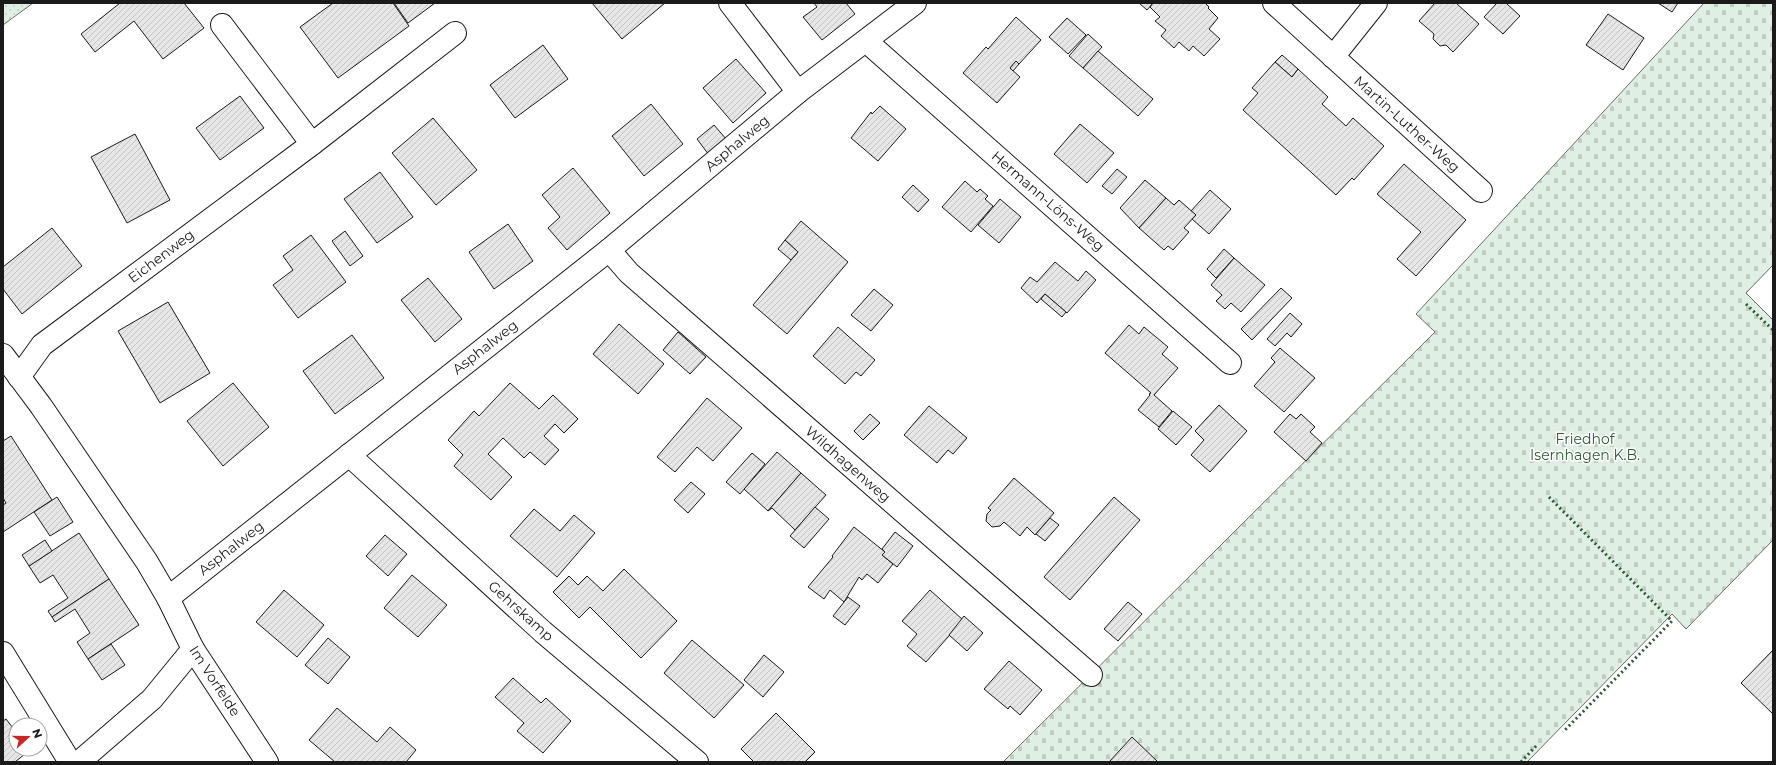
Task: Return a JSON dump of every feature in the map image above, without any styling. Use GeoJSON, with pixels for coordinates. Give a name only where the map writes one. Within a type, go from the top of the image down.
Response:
{"type":"FeatureCollection","features":[{"type":"Feature","properties":{"kind":"street"},"geometry":{"type":"LineString","coordinates":[[730,3],[798,92]]}},
{"type":"Feature","properties":{"kind":"street","name":"Asphalweg"},"geometry":{"type":"LineString","coordinates":[[168,598],[609,250],[798,92],[915,3]]}},
{"type":"Feature","properties":{"kind":"street","name":"Martin-Luther-Weg"},"geometry":{"type":"LineString","coordinates":[[1274,3],[1481,191]]}},
{"type":"Feature","properties":{"kind":"street"},"geometry":{"type":"LineString","coordinates":[[1333,57],[1376,3]]}},
{"type":"Feature","properties":{"kind":"street"},"geometry":{"type":"LineString","coordinates":[[222,25],[312,144]]}},
{"type":"Feature","properties":{"kind":"street","name":"Eichenweg"},"geometry":{"type":"LineString","coordinates":[[19,377],[42,345],[312,144],[455,33]]}},
{"type":"Feature","properties":{"kind":"street","name":"Hermann-Löns-Weg"},"geometry":{"type":"LineString","coordinates":[[866,41],[1230,362]]}},
{"type":"Feature","properties":{"kind":"street","name":"Wildhagenweg"},"geometry":{"type":"LineString","coordinates":[[609,250],[629,273],[1091,676]]}},
{"type":"Feature","properties":{"kind":"street"},"geometry":{"type":"LineString","coordinates":[[3,355],[41,406],[147,562],[168,598]]}},
{"type":"Feature","properties":{"kind":"street","name":"Gehrskamp"},"geometry":{"type":"LineString","coordinates":[[349,456],[543,632],[697,762]]}},
{"type":"Feature","properties":{"kind":"street","name":"Im Vorfelde"},"geometry":{"type":"LineString","coordinates":[[168,598],[194,648],[267,762]]}},
{"type":"Feature","properties":{"kind":"street"},"geometry":{"type":"LineString","coordinates":[[79,762],[152,699],[194,648]]}},
{"type":"Feature","properties":{"kind":"street"},"geometry":{"type":"LineString","coordinates":[[3,653],[70,762]]}},
{"type":"Feature","properties":{"kind":"green space"},"geometry":{"type":"Polygon","coordinates":[[[3,3],[33,3],[3,25],[3,3]]]}},
{"type":"Feature","properties":{"kind":"green space","name":"Friedhof Isernhagen K.B."},"geometry":{"type":"Polygon","coordinates":[[[1704,3],[1773,3],[1773,265],[1746,293],[1773,320],[1773,540],[1686,629],[1672,614],[1527,762],[1003,762],[1435,332],[1416,314],[1704,3]]]}},
{"type":"Feature","properties":{"kind":"building"},"geometry":{"type":"Polygon","coordinates":[[[120,3],[184,3],[204,28],[163,59],[134,21],[95,52],[81,34],[120,3]]]}},
{"type":"Feature","properties":{"kind":"building"},"geometry":{"type":"Polygon","coordinates":[[[333,3],[393,3],[409,26],[338,78],[300,27],[333,3]]]}},
{"type":"Feature","properties":{"kind":"building"},"geometry":{"type":"Polygon","coordinates":[[[394,3],[435,3],[408,23],[394,3]]]}},
{"type":"Feature","properties":{"kind":"building"},"geometry":{"type":"Polygon","coordinates":[[[592,3],[665,3],[622,39],[592,3]]]}},
{"type":"Feature","properties":{"kind":"building"},"geometry":{"type":"Polygon","coordinates":[[[814,3],[846,3],[855,14],[822,40],[803,17],[817,7],[814,3]]]}},
{"type":"Feature","properties":{"kind":"building"},"geometry":{"type":"Polygon","coordinates":[[[1139,3],[1153,3],[1147,10],[1139,3]]]}},
{"type":"Feature","properties":{"kind":"building"},"geometry":{"type":"Polygon","coordinates":[[[1153,3],[1205,3],[1218,18],[1209,29],[1220,39],[1204,56],[1193,46],[1189,51],[1179,42],[1174,48],[1161,36],[1166,30],[1155,21],[1160,17],[1150,7],[1153,3]]]}},
{"type":"Feature","properties":{"kind":"building"},"geometry":{"type":"Polygon","coordinates":[[[1435,3],[1456,3],[1479,24],[1453,52],[1446,45],[1440,46],[1433,39],[1434,34],[1419,21],[1435,3]]]}},
{"type":"Feature","properties":{"kind":"building"},"geometry":{"type":"Polygon","coordinates":[[[1497,3],[1506,3],[1520,16],[1503,34],[1484,17],[1497,3]]]}},
{"type":"Feature","properties":{"kind":"building"},"geometry":{"type":"Polygon","coordinates":[[[1658,3],[1678,3],[1672,12],[1658,3]]]}},
{"type":"Feature","properties":{"kind":"building"},"geometry":{"type":"Polygon","coordinates":[[[1608,14],[1644,38],[1623,70],[1586,45],[1608,14]]]}},
{"type":"Feature","properties":{"kind":"building"},"geometry":{"type":"Polygon","coordinates":[[[1016,17],[1041,40],[1019,64],[1016,61],[1010,68],[1020,77],[997,103],[963,73],[986,47],[988,49],[1016,17]]]}},
{"type":"Feature","properties":{"kind":"building"},"geometry":{"type":"Polygon","coordinates":[[[1067,18],[1086,35],[1068,54],[1049,37],[1067,18]]]}},
{"type":"Feature","properties":{"kind":"building"},"geometry":{"type":"Polygon","coordinates":[[[1088,34],[1102,47],[1083,68],[1069,56],[1088,34]]]}},
{"type":"Feature","properties":{"kind":"building"},"geometry":{"type":"Polygon","coordinates":[[[543,45],[568,79],[515,118],[490,85],[543,45]]]}},
{"type":"Feature","properties":{"kind":"building"},"geometry":{"type":"Polygon","coordinates":[[[1098,51],[1153,99],[1138,116],[1083,68],[1098,51]]]}},
{"type":"Feature","properties":{"kind":"building"},"geometry":{"type":"Polygon","coordinates":[[[1282,55],[1298,69],[1292,77],[1275,62],[1282,55]]]}},
{"type":"Feature","properties":{"kind":"building"},"geometry":{"type":"Polygon","coordinates":[[[736,59],[766,93],[733,123],[703,88],[736,59]]]}},
{"type":"Feature","properties":{"kind":"building"},"geometry":{"type":"Polygon","coordinates":[[[1016,61],[1019,64],[1013,71],[1010,68],[1016,61]]]}},
{"type":"Feature","properties":{"kind":"building"},"geometry":{"type":"Polygon","coordinates":[[[1275,62],[1292,77],[1298,69],[1328,97],[1322,104],[1346,126],[1353,118],[1384,146],[1354,180],[1352,178],[1336,195],[1243,110],[1258,93],[1252,88],[1275,62]]]}},
{"type":"Feature","properties":{"kind":"building"},"geometry":{"type":"Polygon","coordinates":[[[240,96],[264,128],[220,160],[196,128],[240,96]]]}},
{"type":"Feature","properties":{"kind":"building"},"geometry":{"type":"Polygon","coordinates":[[[651,104],[683,144],[644,176],[612,136],[651,104]]]}},
{"type":"Feature","properties":{"kind":"building"},"geometry":{"type":"Polygon","coordinates":[[[880,106],[906,129],[878,161],[851,138],[871,112],[872,114],[880,106]]]}},
{"type":"Feature","properties":{"kind":"building"},"geometry":{"type":"Polygon","coordinates":[[[433,118],[477,170],[436,205],[392,153],[433,118]]]}},
{"type":"Feature","properties":{"kind":"building"},"geometry":{"type":"Polygon","coordinates":[[[1080,124],[1114,153],[1087,183],[1054,154],[1080,124]]]}},
{"type":"Feature","properties":{"kind":"building"},"geometry":{"type":"Polygon","coordinates":[[[714,125],[727,140],[709,155],[697,139],[714,125]]]}},
{"type":"Feature","properties":{"kind":"building"},"geometry":{"type":"Polygon","coordinates":[[[135,134],[170,200],[127,223],[91,157],[135,134]]]}},
{"type":"Feature","properties":{"kind":"building"},"geometry":{"type":"Polygon","coordinates":[[[1404,164],[1466,220],[1416,276],[1397,259],[1421,232],[1377,194],[1404,164]]]}},
{"type":"Feature","properties":{"kind":"building"},"geometry":{"type":"Polygon","coordinates":[[[573,168],[610,213],[567,250],[548,228],[560,217],[542,195],[573,168]]]}},
{"type":"Feature","properties":{"kind":"building"},"geometry":{"type":"Polygon","coordinates":[[[1117,169],[1127,177],[1112,194],[1102,186],[1117,169]]]}},
{"type":"Feature","properties":{"kind":"building"},"geometry":{"type":"Polygon","coordinates":[[[380,172],[413,217],[377,243],[344,199],[380,172]]]}},
{"type":"Feature","properties":{"kind":"building"},"geometry":{"type":"Polygon","coordinates":[[[1145,180],[1166,198],[1139,228],[1120,208],[1145,180]]]}},
{"type":"Feature","properties":{"kind":"building"},"geometry":{"type":"Polygon","coordinates":[[[965,181],[977,192],[980,189],[988,196],[985,199],[993,206],[971,232],[942,207],[965,181]]]}},
{"type":"Feature","properties":{"kind":"building"},"geometry":{"type":"Polygon","coordinates":[[[913,185],[929,200],[918,212],[902,197],[913,185]]]}},
{"type":"Feature","properties":{"kind":"building"},"geometry":{"type":"Polygon","coordinates":[[[1210,190],[1231,209],[1209,234],[1192,219],[1196,215],[1191,211],[1210,190]]]}},
{"type":"Feature","properties":{"kind":"building"},"geometry":{"type":"Polygon","coordinates":[[[1166,198],[1174,205],[1179,200],[1196,215],[1184,228],[1189,232],[1173,250],[1168,246],[1164,250],[1139,228],[1166,198]]]}},
{"type":"Feature","properties":{"kind":"building"},"geometry":{"type":"Polygon","coordinates":[[[1000,199],[1021,217],[999,243],[978,225],[1000,199]]]}},
{"type":"Feature","properties":{"kind":"building"},"geometry":{"type":"Polygon","coordinates":[[[801,221],[848,262],[787,334],[753,305],[798,252],[785,240],[801,221]]]}},
{"type":"Feature","properties":{"kind":"building"},"geometry":{"type":"Polygon","coordinates":[[[508,224],[533,261],[494,289],[469,252],[508,224]]]}},
{"type":"Feature","properties":{"kind":"building"},"geometry":{"type":"Polygon","coordinates":[[[52,228],[82,266],[22,314],[3,289],[3,267],[52,228]]]}},
{"type":"Feature","properties":{"kind":"building"},"geometry":{"type":"Polygon","coordinates":[[[345,231],[363,256],[350,266],[332,241],[345,231]]]}},
{"type":"Feature","properties":{"kind":"building"},"geometry":{"type":"Polygon","coordinates":[[[311,235],[346,282],[298,318],[273,285],[293,270],[283,256],[311,235]]]}},
{"type":"Feature","properties":{"kind":"building"},"geometry":{"type":"Polygon","coordinates":[[[785,240],[798,252],[791,260],[778,249],[785,240]]]}},
{"type":"Feature","properties":{"kind":"building"},"geometry":{"type":"Polygon","coordinates":[[[1224,249],[1234,258],[1216,278],[1207,269],[1224,249]]]}},
{"type":"Feature","properties":{"kind":"building"},"geometry":{"type":"Polygon","coordinates":[[[1234,258],[1265,285],[1241,312],[1231,303],[1225,309],[1216,301],[1222,295],[1211,285],[1234,258]]]}},
{"type":"Feature","properties":{"kind":"building"},"geometry":{"type":"Polygon","coordinates":[[[1055,262],[1078,281],[1086,271],[1096,280],[1067,313],[1045,294],[1037,303],[1021,288],[1030,277],[1037,282],[1055,262]]]}},
{"type":"Feature","properties":{"kind":"building"},"geometry":{"type":"Polygon","coordinates":[[[428,278],[462,319],[435,342],[401,300],[428,278]]]}},
{"type":"Feature","properties":{"kind":"building"},"geometry":{"type":"Polygon","coordinates":[[[1281,288],[1292,298],[1252,340],[1241,329],[1281,288]]]}},
{"type":"Feature","properties":{"kind":"building"},"geometry":{"type":"Polygon","coordinates":[[[874,289],[893,305],[871,331],[851,315],[874,289]]]}},
{"type":"Feature","properties":{"kind":"building"},"geometry":{"type":"Polygon","coordinates":[[[1045,294],[1066,312],[1062,317],[1041,299],[1045,294]]]}},
{"type":"Feature","properties":{"kind":"building"},"geometry":{"type":"Polygon","coordinates":[[[168,302],[210,373],[160,403],[118,331],[168,302]]]}},
{"type":"Feature","properties":{"kind":"building"},"geometry":{"type":"Polygon","coordinates":[[[1290,313],[1302,324],[1291,337],[1287,333],[1275,346],[1267,339],[1290,313]]]}},
{"type":"Feature","properties":{"kind":"building"},"geometry":{"type":"Polygon","coordinates":[[[619,324],[664,364],[638,394],[593,354],[619,324]]]}},
{"type":"Feature","properties":{"kind":"building"},"geometry":{"type":"Polygon","coordinates":[[[1129,325],[1139,334],[1144,327],[1168,347],[1162,354],[1178,368],[1154,395],[1172,411],[1159,427],[1138,410],[1151,393],[1105,353],[1129,325]]]}},
{"type":"Feature","properties":{"kind":"building"},"geometry":{"type":"Polygon","coordinates":[[[838,327],[875,360],[861,376],[856,372],[845,384],[813,356],[838,327]]]}},
{"type":"Feature","properties":{"kind":"building"},"geometry":{"type":"Polygon","coordinates":[[[678,332],[706,357],[690,374],[663,350],[678,332]]]}},
{"type":"Feature","properties":{"kind":"building"},"geometry":{"type":"Polygon","coordinates":[[[352,335],[384,378],[335,414],[303,371],[352,335]]]}},
{"type":"Feature","properties":{"kind":"building"},"geometry":{"type":"Polygon","coordinates":[[[1280,348],[1315,378],[1284,412],[1254,386],[1275,362],[1271,358],[1280,348]]]}},
{"type":"Feature","properties":{"kind":"building"},"geometry":{"type":"Polygon","coordinates":[[[233,383],[269,427],[223,466],[187,421],[233,383]]]}},
{"type":"Feature","properties":{"kind":"building"},"geometry":{"type":"Polygon","coordinates":[[[510,383],[539,409],[553,395],[578,419],[564,433],[555,424],[544,436],[559,450],[545,465],[530,452],[524,458],[503,438],[488,454],[512,477],[491,500],[454,466],[463,455],[448,440],[474,411],[479,416],[510,383]]]}},
{"type":"Feature","properties":{"kind":"building"},"geometry":{"type":"Polygon","coordinates":[[[707,398],[742,428],[713,461],[697,447],[675,472],[657,457],[707,398]]]}},
{"type":"Feature","properties":{"kind":"building"},"geometry":{"type":"Polygon","coordinates":[[[1219,405],[1247,431],[1210,472],[1191,455],[1204,440],[1195,431],[1219,405]]]}},
{"type":"Feature","properties":{"kind":"building"},"geometry":{"type":"Polygon","coordinates":[[[929,406],[967,438],[953,454],[948,450],[937,463],[904,435],[929,406]]]}},
{"type":"Feature","properties":{"kind":"building"},"geometry":{"type":"Polygon","coordinates":[[[1173,411],[1192,427],[1176,445],[1158,429],[1173,411]]]}},
{"type":"Feature","properties":{"kind":"building"},"geometry":{"type":"Polygon","coordinates":[[[870,414],[880,423],[863,440],[854,431],[870,414]]]}},
{"type":"Feature","properties":{"kind":"building"},"geometry":{"type":"Polygon","coordinates":[[[1290,414],[1296,419],[1301,414],[1315,427],[1310,432],[1322,443],[1306,461],[1274,432],[1290,414]]]}},
{"type":"Feature","properties":{"kind":"building"},"geometry":{"type":"Polygon","coordinates":[[[11,436],[52,500],[3,532],[3,505],[6,503],[3,498],[3,441],[11,436]]]}},
{"type":"Feature","properties":{"kind":"building"},"geometry":{"type":"Polygon","coordinates":[[[777,452],[801,473],[768,511],[744,489],[777,452]]]}},
{"type":"Feature","properties":{"kind":"building"},"geometry":{"type":"Polygon","coordinates":[[[752,453],[765,464],[740,494],[726,482],[752,453]]]}},
{"type":"Feature","properties":{"kind":"building"},"geometry":{"type":"Polygon","coordinates":[[[801,473],[826,495],[795,530],[772,508],[768,511],[801,473]]]}},
{"type":"Feature","properties":{"kind":"building"},"geometry":{"type":"Polygon","coordinates":[[[1014,478],[1054,513],[1035,535],[1027,527],[1020,536],[1004,522],[1000,526],[992,527],[986,521],[987,514],[991,510],[988,508],[1014,478]]]}},
{"type":"Feature","properties":{"kind":"building"},"geometry":{"type":"Polygon","coordinates":[[[691,482],[705,494],[688,513],[674,500],[691,482]]]}},
{"type":"Feature","properties":{"kind":"building"},"geometry":{"type":"Polygon","coordinates":[[[57,497],[73,522],[50,536],[34,512],[57,497]]]}},
{"type":"Feature","properties":{"kind":"building"},"geometry":{"type":"Polygon","coordinates":[[[1114,497],[1140,520],[1070,600],[1044,577],[1114,497]]]}},
{"type":"Feature","properties":{"kind":"building"},"geometry":{"type":"Polygon","coordinates":[[[815,507],[829,519],[804,548],[790,536],[815,507]]]}},
{"type":"Feature","properties":{"kind":"building"},"geometry":{"type":"Polygon","coordinates":[[[534,509],[560,531],[574,515],[595,533],[557,577],[510,536],[534,509]]]}},
{"type":"Feature","properties":{"kind":"building"},"geometry":{"type":"Polygon","coordinates":[[[1050,518],[1059,525],[1045,541],[1036,534],[1050,518]]]}},
{"type":"Feature","properties":{"kind":"building"},"geometry":{"type":"Polygon","coordinates":[[[854,527],[885,552],[882,555],[893,564],[878,583],[867,574],[862,580],[859,577],[844,602],[830,590],[824,599],[808,587],[833,557],[832,556],[854,527]]]}},
{"type":"Feature","properties":{"kind":"building"},"geometry":{"type":"Polygon","coordinates":[[[895,532],[913,546],[897,567],[882,555],[885,552],[882,549],[895,532]]]}},
{"type":"Feature","properties":{"kind":"building"},"geometry":{"type":"Polygon","coordinates":[[[79,533],[109,579],[52,617],[48,611],[68,598],[53,575],[40,583],[29,566],[79,533]]]}},
{"type":"Feature","properties":{"kind":"building"},"geometry":{"type":"Polygon","coordinates":[[[385,535],[407,554],[388,576],[366,556],[385,535]]]}},
{"type":"Feature","properties":{"kind":"building"},"geometry":{"type":"Polygon","coordinates":[[[45,540],[52,551],[29,566],[22,555],[45,540]]]}},
{"type":"Feature","properties":{"kind":"building"},"geometry":{"type":"Polygon","coordinates":[[[624,569],[677,621],[641,658],[590,607],[579,618],[553,592],[569,576],[578,585],[587,576],[603,591],[624,569]]]}},
{"type":"Feature","properties":{"kind":"building"},"geometry":{"type":"Polygon","coordinates":[[[412,575],[447,605],[418,637],[384,608],[412,575]]]}},
{"type":"Feature","properties":{"kind":"building"},"geometry":{"type":"Polygon","coordinates":[[[109,579],[139,625],[88,659],[77,642],[90,633],[75,609],[55,622],[52,617],[109,579]]]}},
{"type":"Feature","properties":{"kind":"building"},"geometry":{"type":"Polygon","coordinates":[[[284,590],[324,625],[297,657],[256,622],[284,590]]]}},
{"type":"Feature","properties":{"kind":"building"},"geometry":{"type":"Polygon","coordinates":[[[930,590],[963,620],[926,662],[907,646],[917,634],[902,621],[930,590]]]}},
{"type":"Feature","properties":{"kind":"building"},"geometry":{"type":"Polygon","coordinates":[[[848,597],[860,606],[845,625],[833,616],[848,597]]]}},
{"type":"Feature","properties":{"kind":"building"},"geometry":{"type":"Polygon","coordinates":[[[1128,602],[1142,614],[1118,641],[1104,629],[1128,602]]]}},
{"type":"Feature","properties":{"kind":"building"},"geometry":{"type":"Polygon","coordinates":[[[964,616],[983,633],[967,651],[949,635],[964,616]]]}},
{"type":"Feature","properties":{"kind":"building"},"geometry":{"type":"Polygon","coordinates":[[[328,638],[350,657],[328,684],[305,665],[328,638]]]}},
{"type":"Feature","properties":{"kind":"building"},"geometry":{"type":"Polygon","coordinates":[[[692,640],[744,685],[714,718],[664,673],[692,640]]]}},
{"type":"Feature","properties":{"kind":"building"},"geometry":{"type":"Polygon","coordinates":[[[111,644],[125,665],[102,680],[88,659],[111,644]]]}},
{"type":"Feature","properties":{"kind":"building"},"geometry":{"type":"Polygon","coordinates":[[[1773,650],[1773,714],[1741,683],[1773,650]]]}},
{"type":"Feature","properties":{"kind":"building"},"geometry":{"type":"Polygon","coordinates":[[[764,655],[784,672],[763,697],[744,680],[764,655]]]}},
{"type":"Feature","properties":{"kind":"building"},"geometry":{"type":"Polygon","coordinates":[[[1009,661],[1042,690],[1020,715],[1010,706],[1008,709],[984,689],[1009,661]]]}},
{"type":"Feature","properties":{"kind":"building"},"geometry":{"type":"Polygon","coordinates":[[[513,678],[541,703],[546,698],[571,721],[543,753],[517,731],[524,723],[495,697],[513,678]]]}},
{"type":"Feature","properties":{"kind":"building"},"geometry":{"type":"Polygon","coordinates":[[[337,708],[377,742],[390,727],[416,750],[406,762],[335,762],[309,740],[337,708]]]}},
{"type":"Feature","properties":{"kind":"building"},"geometry":{"type":"Polygon","coordinates":[[[776,713],[815,752],[805,762],[754,762],[741,749],[776,713]]]}},
{"type":"Feature","properties":{"kind":"building"},"geometry":{"type":"Polygon","coordinates":[[[6,719],[8,722],[8,757],[21,757],[15,762],[3,762],[3,721],[6,719]]]}},
{"type":"Feature","properties":{"kind":"building"},"geometry":{"type":"Polygon","coordinates":[[[1132,737],[1158,762],[1109,762],[1132,737]]]}},
{"type":"Feature","properties":{"kind":"hedge"},"geometry":{"type":"LineString","coordinates":[[1746,304],[1773,330]]}},
{"type":"Feature","properties":{"kind":"hedge"},"geometry":{"type":"LineString","coordinates":[[1549,497],[1672,621],[1563,732]]}},
{"type":"Feature","properties":{"kind":"hedge"},"geometry":{"type":"LineString","coordinates":[[1521,762],[1537,745]]}}]}
